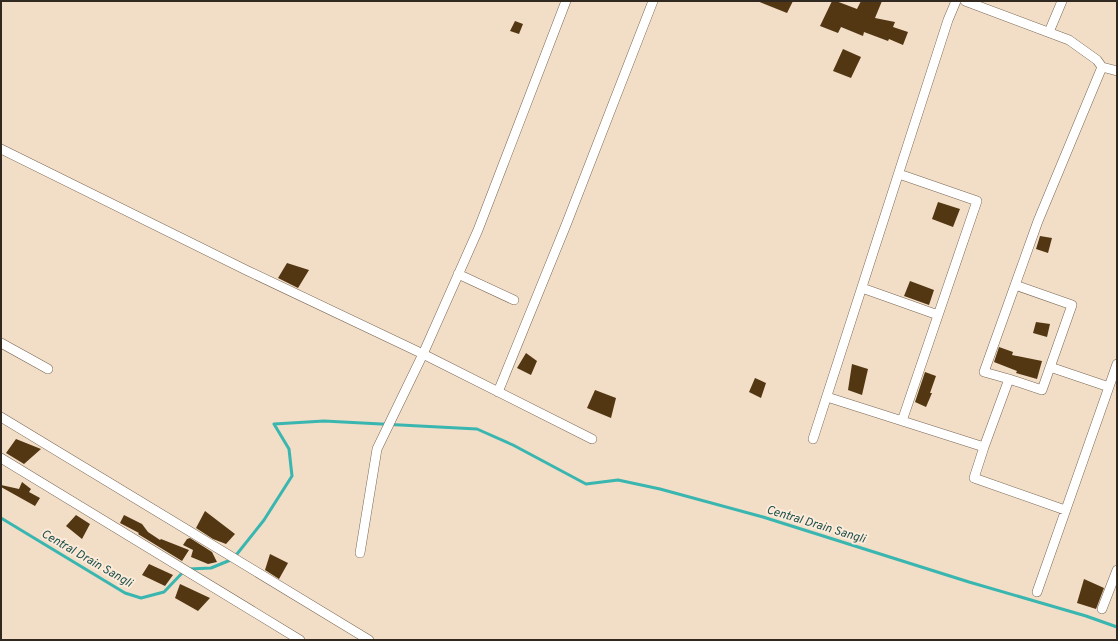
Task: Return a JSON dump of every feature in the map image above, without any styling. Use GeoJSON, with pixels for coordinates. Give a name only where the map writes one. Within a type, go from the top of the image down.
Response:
{"type":"FeatureCollection","features":[{"type":"Feature","properties":{"kind":"street"},"geometry":{"type":"LineString","coordinates":[[360,553],[377,449],[423,354],[478,230],[566,1]]}},
{"type":"Feature","properties":{"kind":"street"},"geometry":{"type":"LineString","coordinates":[[498,392],[566,225],[653,1]]}},
{"type":"Feature","properties":{"kind":"street"},"geometry":{"type":"LineString","coordinates":[[813,439],[948,20],[956,1]]}},
{"type":"Feature","properties":{"kind":"street"},"geometry":{"type":"LineString","coordinates":[[965,1],[1069,40],[1096,60],[1102,67],[1117,71]]}},
{"type":"Feature","properties":{"kind":"street"},"geometry":{"type":"LineString","coordinates":[[1049,32],[1062,1]]}},
{"type":"Feature","properties":{"kind":"street"},"geometry":{"type":"LineString","coordinates":[[1015,285],[1072,305],[1042,390],[984,372],[1015,285],[1038,221],[1102,67]]}},
{"type":"Feature","properties":{"kind":"street"},"geometry":{"type":"LineString","coordinates":[[1,149],[248,271],[423,354],[592,439]]}},
{"type":"Feature","properties":{"kind":"street"},"geometry":{"type":"LineString","coordinates":[[899,174],[977,201],[902,421]]}},
{"type":"Feature","properties":{"kind":"street"},"geometry":{"type":"LineString","coordinates":[[458,274],[514,300]]}},
{"type":"Feature","properties":{"kind":"street"},"geometry":{"type":"LineString","coordinates":[[862,288],[938,315]]}},
{"type":"Feature","properties":{"kind":"street"},"geometry":{"type":"LineString","coordinates":[[1,343],[48,369]]}},
{"type":"Feature","properties":{"kind":"street"},"geometry":{"type":"LineString","coordinates":[[1037,592],[1117,364]]}},
{"type":"Feature","properties":{"kind":"street"},"geometry":{"type":"LineString","coordinates":[[1050,367],[1109,387]]}},
{"type":"Feature","properties":{"kind":"street"},"geometry":{"type":"LineString","coordinates":[[1009,379],[974,478],[1066,510]]}},
{"type":"Feature","properties":{"kind":"street"},"geometry":{"type":"LineString","coordinates":[[827,397],[984,447]]}},
{"type":"Feature","properties":{"kind":"street"},"geometry":{"type":"LineString","coordinates":[[1,417],[368,640]]}},
{"type":"Feature","properties":{"kind":"street"},"geometry":{"type":"LineString","coordinates":[[1,458],[300,640]]}},
{"type":"Feature","properties":{"kind":"street"},"geometry":{"type":"LineString","coordinates":[[1102,609],[1117,570]]}},
{"type":"Feature","properties":{"kind":"building"},"geometry":{"type":"Polygon","coordinates":[[[757,1],[793,1],[787,13],[757,1]]]}},
{"type":"Feature","properties":{"kind":"building"},"geometry":{"type":"Polygon","coordinates":[[[832,1],[836,1],[857,9],[861,1],[882,1],[875,18],[895,22],[893,27],[908,32],[903,45],[889,39],[888,41],[864,32],[863,36],[841,27],[838,33],[820,26],[832,1]]]}},
{"type":"Feature","properties":{"kind":"building"},"geometry":{"type":"Polygon","coordinates":[[[515,21],[523,24],[519,34],[510,31],[515,21]]]}},
{"type":"Feature","properties":{"kind":"building"},"geometry":{"type":"Polygon","coordinates":[[[843,49],[861,57],[851,78],[833,71],[843,49]]]}},
{"type":"Feature","properties":{"kind":"building"},"geometry":{"type":"Polygon","coordinates":[[[938,202],[960,209],[953,227],[932,219],[938,202]]]}},
{"type":"Feature","properties":{"kind":"building"},"geometry":{"type":"Polygon","coordinates":[[[1040,236],[1052,238],[1048,253],[1036,249],[1040,236]]]}},
{"type":"Feature","properties":{"kind":"building"},"geometry":{"type":"Polygon","coordinates":[[[287,263],[309,270],[298,288],[278,278],[287,263]]]}},
{"type":"Feature","properties":{"kind":"building"},"geometry":{"type":"Polygon","coordinates":[[[910,281],[934,290],[929,305],[904,296],[910,281]]]}},
{"type":"Feature","properties":{"kind":"building"},"geometry":{"type":"Polygon","coordinates":[[[1036,322],[1050,324],[1047,337],[1033,333],[1036,322]]]}},
{"type":"Feature","properties":{"kind":"building"},"geometry":{"type":"Polygon","coordinates":[[[999,347],[1013,352],[1012,355],[1042,361],[1037,379],[1016,373],[1017,371],[994,362],[999,347]]]}},
{"type":"Feature","properties":{"kind":"building"},"geometry":{"type":"Polygon","coordinates":[[[526,353],[537,361],[531,375],[517,368],[526,353]]]}},
{"type":"Feature","properties":{"kind":"building"},"geometry":{"type":"Polygon","coordinates":[[[852,364],[868,369],[862,395],[848,390],[852,364]]]}},
{"type":"Feature","properties":{"kind":"building"},"geometry":{"type":"Polygon","coordinates":[[[925,372],[936,376],[930,393],[932,393],[926,407],[915,402],[925,372]]]}},
{"type":"Feature","properties":{"kind":"building"},"geometry":{"type":"Polygon","coordinates":[[[755,378],[766,383],[761,398],[749,392],[755,378]]]}},
{"type":"Feature","properties":{"kind":"building"},"geometry":{"type":"Polygon","coordinates":[[[595,390],[616,398],[611,418],[587,408],[595,390]]]}},
{"type":"Feature","properties":{"kind":"building"},"geometry":{"type":"Polygon","coordinates":[[[16,439],[41,449],[24,464],[6,453],[16,439]]]}},
{"type":"Feature","properties":{"kind":"building"},"geometry":{"type":"Polygon","coordinates":[[[22,482],[31,489],[29,492],[40,498],[35,506],[1,487],[1,485],[19,489],[22,482]]]}},
{"type":"Feature","properties":{"kind":"building"},"geometry":{"type":"Polygon","coordinates":[[[205,511],[235,534],[226,544],[213,539],[196,528],[205,511]]]}},
{"type":"Feature","properties":{"kind":"building"},"geometry":{"type":"Polygon","coordinates":[[[76,515],[90,524],[82,539],[66,526],[76,515]]]}},
{"type":"Feature","properties":{"kind":"building"},"geometry":{"type":"Polygon","coordinates":[[[124,515],[142,524],[148,532],[160,540],[161,539],[189,550],[182,561],[138,534],[139,533],[120,523],[124,515]]]}},
{"type":"Feature","properties":{"kind":"building"},"geometry":{"type":"Polygon","coordinates":[[[190,538],[212,552],[217,562],[208,564],[191,557],[193,550],[183,545],[187,539],[190,538]]]}},
{"type":"Feature","properties":{"kind":"building"},"geometry":{"type":"Polygon","coordinates":[[[270,554],[288,563],[279,579],[265,570],[270,554]]]}},
{"type":"Feature","properties":{"kind":"building"},"geometry":{"type":"Polygon","coordinates":[[[149,564],[173,575],[165,586],[142,575],[149,564]]]}},
{"type":"Feature","properties":{"kind":"building"},"geometry":{"type":"Polygon","coordinates":[[[1084,579],[1104,588],[1096,609],[1077,603],[1084,579]]]}},
{"type":"Feature","properties":{"kind":"building"},"geometry":{"type":"Polygon","coordinates":[[[180,584],[210,598],[198,611],[175,598],[180,584]]]}},
{"type":"Feature","properties":{"kind":"waterway","name":"Central Drain Sangli"},"geometry":{"type":"LineString","coordinates":[[189,569],[211,568],[233,559],[264,520],[292,476],[289,449],[274,424],[324,421],[477,429],[513,445],[586,484],[618,480],[660,489],[763,517],[969,582],[1086,616],[1117,627]]}},
{"type":"Feature","properties":{"kind":"waterway","name":"Central Drain Sangli"},"geometry":{"type":"LineString","coordinates":[[1,518],[125,593],[141,598],[164,592],[184,571]]}}]}
